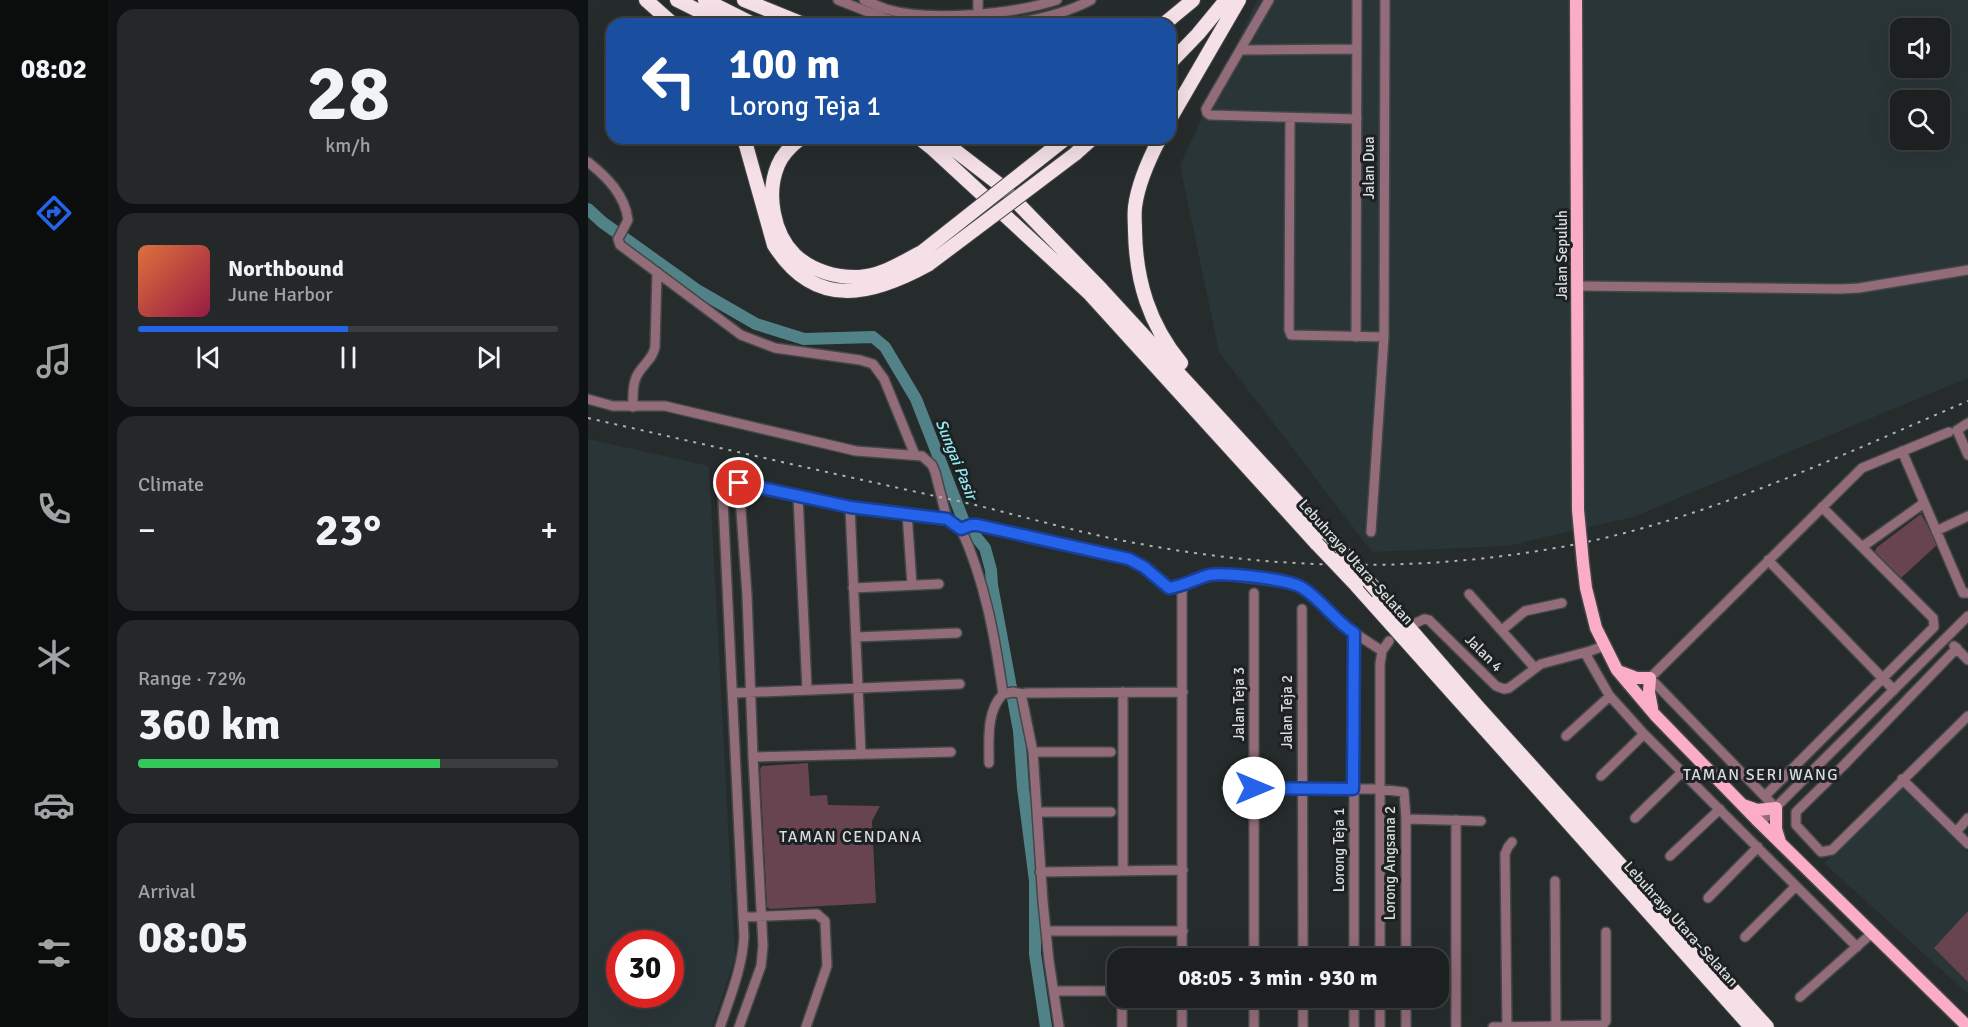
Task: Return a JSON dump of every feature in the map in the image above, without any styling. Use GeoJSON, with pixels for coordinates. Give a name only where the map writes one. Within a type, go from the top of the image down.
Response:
{"type":"FeatureCollection","features":[{"type":"Feature","properties":{"kind":"highway"},"geometry":{"type":"LineString","coordinates":[[646,0],[666,18]]}},
{"type":"Feature","properties":{"kind":"highway"},"geometry":{"type":"LineString","coordinates":[[677,0],[713,18]]}},
{"type":"Feature","properties":{"kind":"highway"},"geometry":{"type":"LineString","coordinates":[[705,0],[741,18]]}},
{"type":"Feature","properties":{"kind":"highway"},"geometry":{"type":"LineString","coordinates":[[744,0],[788,18]]}},
{"type":"Feature","properties":{"kind":"highway"},"geometry":{"type":"LineString","coordinates":[[1171,18],[1193,0]]}},
{"type":"Feature","properties":{"kind":"highway"},"geometry":{"type":"LineString","coordinates":[[1176,46],[1217,0]]}},
{"type":"Feature","properties":{"kind":"highway"},"geometry":{"type":"LineString","coordinates":[[1176,57],[1226,0]]}},
{"type":"Feature","properties":{"kind":"highway"},"geometry":{"type":"LineString","coordinates":[[1176,109],[1239,0]]}},
{"type":"Feature","properties":{"kind":"highway"},"geometry":{"type":"LineString","coordinates":[[746,144],[774,245],[784,261],[798,274],[822,287],[851,291],[868,289],[899,280],[1060,144]]}},
{"type":"Feature","properties":{"kind":"highway"},"geometry":{"type":"LineString","coordinates":[[795,144],[778,165],[773,188],[775,220],[784,240],[794,254],[812,267],[844,277],[877,274],[926,258],[1076,154],[1087,144]]}},
{"type":"Feature","properties":{"kind":"highway","name":"Lebuhraya Utara–Selatan"},"geometry":{"type":"LineString","coordinates":[[937,144],[1006,191],[1101,289],[1343,552],[1486,716],[1767,1027]]}},
{"type":"Feature","properties":{"kind":"highway","name":"Lebuhraya Utara–Selatan"},"geometry":{"type":"LineString","coordinates":[[937,144],[1089,293],[1356,585],[1751,1027]]}},
{"type":"Feature","properties":{"kind":"highway"},"geometry":{"type":"LineString","coordinates":[[1157,144],[1147,163],[1135,208],[1136,261],[1149,309],[1166,345],[1199,387],[1300,499],[1333,541]]}},
{"type":"Feature","properties":{"kind":"main road","name":"Jalan Sepuluh"},"geometry":{"type":"LineString","coordinates":[[1576,0],[1578,510],[1583,563],[1591,609],[1604,646],[1617,670],[1655,715],[1780,844],[1968,1027]]}},
{"type":"Feature","properties":{"kind":"main road"},"geometry":{"type":"LineString","coordinates":[[1617,670],[1649,680],[1648,692],[1655,715]]}},
{"type":"Feature","properties":{"kind":"main road"},"geometry":{"type":"LineString","coordinates":[[1741,804],[1757,810],[1776,808],[1776,830],[1780,844]]}},
{"type":"Feature","properties":{"kind":"street"},"geometry":{"type":"LineString","coordinates":[[838,0],[932,15],[978,13],[1057,0]]}},
{"type":"Feature","properties":{"kind":"street"},"geometry":{"type":"LineString","coordinates":[[978,0],[978,18]]}},
{"type":"Feature","properties":{"kind":"street"},"geometry":{"type":"LineString","coordinates":[[1042,18],[1091,0]]}},
{"type":"Feature","properties":{"kind":"street"},"geometry":{"type":"LineString","coordinates":[[1269,0],[1206,109],[1207,113],[1210,115],[1357,119]]}},
{"type":"Feature","properties":{"kind":"street"},"geometry":{"type":"LineString","coordinates":[[1356,337],[1357,0]]}},
{"type":"Feature","properties":{"kind":"street","name":"Jalan Dua"},"geometry":{"type":"LineString","coordinates":[[1371,532],[1384,337],[1385,0]]}},
{"type":"Feature","properties":{"kind":"street"},"geometry":{"type":"LineString","coordinates":[[1035,3],[1036,18]]}},
{"type":"Feature","properties":{"kind":"street"},"geometry":{"type":"LineString","coordinates":[[871,4],[885,18]]}},
{"type":"Feature","properties":{"kind":"street"},"geometry":{"type":"LineString","coordinates":[[1241,50],[1357,50]]}},
{"type":"Feature","properties":{"kind":"street"},"geometry":{"type":"LineString","coordinates":[[1290,118],[1289,330],[1291,335],[1384,337]]}},
{"type":"Feature","properties":{"kind":"street"},"geometry":{"type":"LineString","coordinates":[[588,162],[606,176],[621,198],[628,220],[620,235],[620,245],[727,326],[757,342],[775,348],[860,360],[873,364],[887,385],[915,455]]}},
{"type":"Feature","properties":{"kind":"street"},"geometry":{"type":"LineString","coordinates":[[1578,286],[1841,289],[1968,270]]}},
{"type":"Feature","properties":{"kind":"street"},"geometry":{"type":"LineString","coordinates":[[633,407],[636,378],[639,371],[652,357],[655,347],[657,272]]}},
{"type":"Feature","properties":{"kind":"street"},"geometry":{"type":"LineString","coordinates":[[588,399],[609,405],[664,406],[855,452],[922,456],[932,465],[947,519]]}},
{"type":"Feature","properties":{"kind":"street"},"geometry":{"type":"LineString","coordinates":[[1968,423],[1957,430],[1968,455]]}},
{"type":"Feature","properties":{"kind":"street"},"geometry":{"type":"LineString","coordinates":[[1636,692],[1641,683],[1649,680],[1768,560],[1867,465],[1949,432]]}},
{"type":"Feature","properties":{"kind":"street"},"geometry":{"type":"LineString","coordinates":[[1902,451],[1963,593],[1968,593]]}},
{"type":"Feature","properties":{"kind":"street"},"geometry":{"type":"LineString","coordinates":[[720,1027],[743,955],[744,917],[722,480],[850,507],[947,519],[965,527],[1129,559],[1144,567],[1169,588],[1218,574],[1288,583],[1300,586],[1312,595],[1338,622],[1354,633],[1387,646],[1380,670],[1380,948]]}},
{"type":"Feature","properties":{"kind":"street"},"geometry":{"type":"LineString","coordinates":[[739,483],[747,595],[763,956],[740,1027]]}},
{"type":"Feature","properties":{"kind":"street"},"geometry":{"type":"LineString","coordinates":[[798,496],[807,690]]}},
{"type":"Feature","properties":{"kind":"street"},"geometry":{"type":"LineString","coordinates":[[1862,547],[1924,503]]}},
{"type":"Feature","properties":{"kind":"street"},"geometry":{"type":"LineString","coordinates":[[850,507],[861,754]]}},
{"type":"Feature","properties":{"kind":"street"},"geometry":{"type":"LineString","coordinates":[[1765,796],[1934,627],[1935,623],[1933,618],[1822,507]]}},
{"type":"Feature","properties":{"kind":"street"},"geometry":{"type":"LineString","coordinates":[[907,513],[912,585]]}},
{"type":"Feature","properties":{"kind":"street"},"geometry":{"type":"LineString","coordinates":[[1936,531],[1968,516]]}},
{"type":"Feature","properties":{"kind":"street"},"geometry":{"type":"LineString","coordinates":[[965,527],[996,648],[1011,693],[1022,698],[1034,753],[1040,872],[1059,1027]]}},
{"type":"Feature","properties":{"kind":"street"},"geometry":{"type":"LineString","coordinates":[[1768,560],[1894,690]]}},
{"type":"Feature","properties":{"kind":"street"},"geometry":{"type":"LineString","coordinates":[[853,588],[939,584]]}},
{"type":"Feature","properties":{"kind":"street"},"geometry":{"type":"LineString","coordinates":[[1182,585],[1182,948]]}},
{"type":"Feature","properties":{"kind":"street","name":"Jalan Teja 3"},"geometry":{"type":"LineString","coordinates":[[1254,593],[1254,948]]}},
{"type":"Feature","properties":{"kind":"street"},"geometry":{"type":"LineString","coordinates":[[1469,594],[1534,667]]}},
{"type":"Feature","properties":{"kind":"street"},"geometry":{"type":"LineString","coordinates":[[1502,630],[1525,611],[1562,603]]}},
{"type":"Feature","properties":{"kind":"street","name":"Jalan Teja 2"},"geometry":{"type":"LineString","coordinates":[[1302,609],[1303,948]]}},
{"type":"Feature","properties":{"kind":"street"},"geometry":{"type":"LineString","coordinates":[[1760,824],[1968,616]]}},
{"type":"Feature","properties":{"kind":"street","name":"Jalan 4"},"geometry":{"type":"LineString","coordinates":[[1416,624],[1425,618],[1432,622],[1500,688],[1509,688],[1534,667],[1604,646]]}},
{"type":"Feature","properties":{"kind":"street"},"geometry":{"type":"LineString","coordinates":[[856,637],[957,633]]}},
{"type":"Feature","properties":{"kind":"street","name":"Lorong Teja 1"},"geometry":{"type":"LineString","coordinates":[[1354,633],[1354,948]]}},
{"type":"Feature","properties":{"kind":"street"},"geometry":{"type":"LineString","coordinates":[[1946,638],[1968,660]]}},
{"type":"Feature","properties":{"kind":"street"},"geometry":{"type":"LineString","coordinates":[[1957,648],[1796,812],[1796,825],[1821,852],[1832,850],[1968,716]]}},
{"type":"Feature","properties":{"kind":"street"},"geometry":{"type":"LineString","coordinates":[[1585,653],[1610,696],[1644,734],[1857,947]]}},
{"type":"Feature","properties":{"kind":"street"},"geometry":{"type":"LineString","coordinates":[[1649,680],[1776,808]]}},
{"type":"Feature","properties":{"kind":"street"},"geometry":{"type":"LineString","coordinates":[[734,693],[960,684]]}},
{"type":"Feature","properties":{"kind":"street"},"geometry":{"type":"LineString","coordinates":[[1123,692],[1123,871]]}},
{"type":"Feature","properties":{"kind":"street"},"geometry":{"type":"LineString","coordinates":[[989,763],[989,739],[994,706],[1011,693],[1183,692]]}},
{"type":"Feature","properties":{"kind":"street"},"geometry":{"type":"LineString","coordinates":[[1566,736],[1610,696]]}},
{"type":"Feature","properties":{"kind":"street"},"geometry":{"type":"LineString","coordinates":[[1601,776],[1644,734]]}},
{"type":"Feature","properties":{"kind":"street"},"geometry":{"type":"LineString","coordinates":[[753,757],[951,752]]}},
{"type":"Feature","properties":{"kind":"street"},"geometry":{"type":"LineString","coordinates":[[1034,753],[1112,752]]}},
{"type":"Feature","properties":{"kind":"street"},"geometry":{"type":"LineString","coordinates":[[1635,818],[1682,772]]}},
{"type":"Feature","properties":{"kind":"street"},"geometry":{"type":"LineString","coordinates":[[1902,779],[1968,844]]}},
{"type":"Feature","properties":{"kind":"street"},"geometry":{"type":"LineString","coordinates":[[1227,788],[1380,789]]}},
{"type":"Feature","properties":{"kind":"street","name":"Lorong Angsana 2"},"geometry":{"type":"LineString","coordinates":[[1380,789],[1404,792],[1406,948]]}},
{"type":"Feature","properties":{"kind":"street"},"geometry":{"type":"LineString","coordinates":[[1670,856],[1720,809]]}},
{"type":"Feature","properties":{"kind":"street"},"geometry":{"type":"LineString","coordinates":[[1037,812],[1112,812]]}},
{"type":"Feature","properties":{"kind":"street"},"geometry":{"type":"LineString","coordinates":[[1956,831],[1968,818]]}},
{"type":"Feature","properties":{"kind":"street"},"geometry":{"type":"LineString","coordinates":[[1406,819],[1481,821]]}},
{"type":"Feature","properties":{"kind":"street"},"geometry":{"type":"LineString","coordinates":[[1456,820],[1456,1027]]}},
{"type":"Feature","properties":{"kind":"street"},"geometry":{"type":"LineString","coordinates":[[1507,1027],[1505,855],[1512,842]]}},
{"type":"Feature","properties":{"kind":"street"},"geometry":{"type":"LineString","coordinates":[[1708,898],[1758,847]]}},
{"type":"Feature","properties":{"kind":"street"},"geometry":{"type":"LineString","coordinates":[[1040,872],[1183,870]]}},
{"type":"Feature","properties":{"kind":"street"},"geometry":{"type":"LineString","coordinates":[[1555,881],[1556,1027]]}},
{"type":"Feature","properties":{"kind":"street"},"geometry":{"type":"LineString","coordinates":[[1745,937],[1796,886]]}},
{"type":"Feature","properties":{"kind":"street"},"geometry":{"type":"LineString","coordinates":[[744,917],[817,914],[825,921],[827,966],[806,1027]]}},
{"type":"Feature","properties":{"kind":"street"},"geometry":{"type":"LineString","coordinates":[[1046,931],[1183,932]]}},
{"type":"Feature","properties":{"kind":"street"},"geometry":{"type":"LineString","coordinates":[[1493,1027],[1603,1025],[1606,1021],[1606,932]]}},
{"type":"Feature","properties":{"kind":"street"},"geometry":{"type":"LineString","coordinates":[[1800,998],[1871,934]]}},
{"type":"Feature","properties":{"kind":"street"},"geometry":{"type":"LineString","coordinates":[[1054,991],[1107,991]]}},
{"type":"Feature","properties":{"kind":"street"},"geometry":{"type":"LineString","coordinates":[[1122,1008],[1122,1027]]}},
{"type":"Feature","properties":{"kind":"street"},"geometry":{"type":"LineString","coordinates":[[1182,1008],[1182,1027]]}},
{"type":"Feature","properties":{"kind":"street"},"geometry":{"type":"LineString","coordinates":[[1254,1008],[1254,1027]]}},
{"type":"Feature","properties":{"kind":"street"},"geometry":{"type":"LineString","coordinates":[[1303,1008],[1303,1027]]}},
{"type":"Feature","properties":{"kind":"street"},"geometry":{"type":"LineString","coordinates":[[1354,1008],[1354,1027]]}},
{"type":"Feature","properties":{"kind":"street"},"geometry":{"type":"LineString","coordinates":[[1380,1008],[1380,1027]]}},
{"type":"Feature","properties":{"kind":"street"},"geometry":{"type":"LineString","coordinates":[[1406,1008],[1406,1027]]}},
{"type":"Feature","properties":{"kind":"shaded area"},"geometry":{"type":"Polygon","coordinates":[[[1257,0],[1968,0],[1968,378],[1633,517],[1507,546],[1372,552],[1219,352],[1180,165],[1257,0]]]}},
{"type":"Feature","properties":{"kind":"shaded area"},"geometry":{"type":"Polygon","coordinates":[[[588,439],[709,466],[735,958],[712,1027],[588,1027],[588,439]]]}},
{"type":"Feature","properties":{"kind":"shaded area"},"geometry":{"type":"Polygon","coordinates":[[[1921,514],[1938,544],[1901,578],[1875,552],[1876,548],[1921,514]]]}},
{"type":"Feature","properties":{"kind":"shaded area"},"geometry":{"type":"Polygon","coordinates":[[[808,763],[810,796],[827,795],[828,805],[880,806],[872,821],[876,903],[770,909],[767,907],[760,769],[762,766],[808,763]]]}},
{"type":"Feature","properties":{"kind":"shaded area"},"geometry":{"type":"Polygon","coordinates":[[[1903,788],[1968,853],[1968,994],[1824,863],[1903,788]]]}},
{"type":"Feature","properties":{"kind":"shaded area"},"geometry":{"type":"Polygon","coordinates":[[[1968,911],[1968,982],[1934,948],[1968,911]]]}},
{"type":"Feature","properties":{"kind":"waterway","name":"Sungai Pasir"},"geometry":{"type":"LineString","coordinates":[[588,209],[602,222],[697,290],[756,324],[804,339],[873,337],[885,347],[916,399],[964,522],[985,548],[991,570],[1019,731],[1023,788],[1035,881],[1035,954],[1046,1027]]}},
{"type":"Feature","properties":{"kind":"railway"},"geometry":{"type":"LineString","coordinates":[[588,418],[958,501],[1122,541],[1252,560],[1359,565],[1413,564],[1519,554],[1623,533],[1674,519],[1773,484],[1968,401]]}},
{"type":"Feature","properties":{"kind":"district","name":"TAMAN SERI WANG"},"geometry":{"type":"Point","coordinates":[1761,774]}},
{"type":"Feature","properties":{"kind":"district","name":"TAMAN CENDANA"},"geometry":{"type":"Point","coordinates":[851,836]}},
{"type":"Feature","properties":{"kind":"route"},"geometry":{"type":"LineString","coordinates":[[739,483],[850,507],[947,519],[961,529],[974,524],[1129,559],[1138,562],[1169,588],[1218,574],[1300,586],[1338,622],[1354,633],[1353,789],[1254,788]]}}]}
